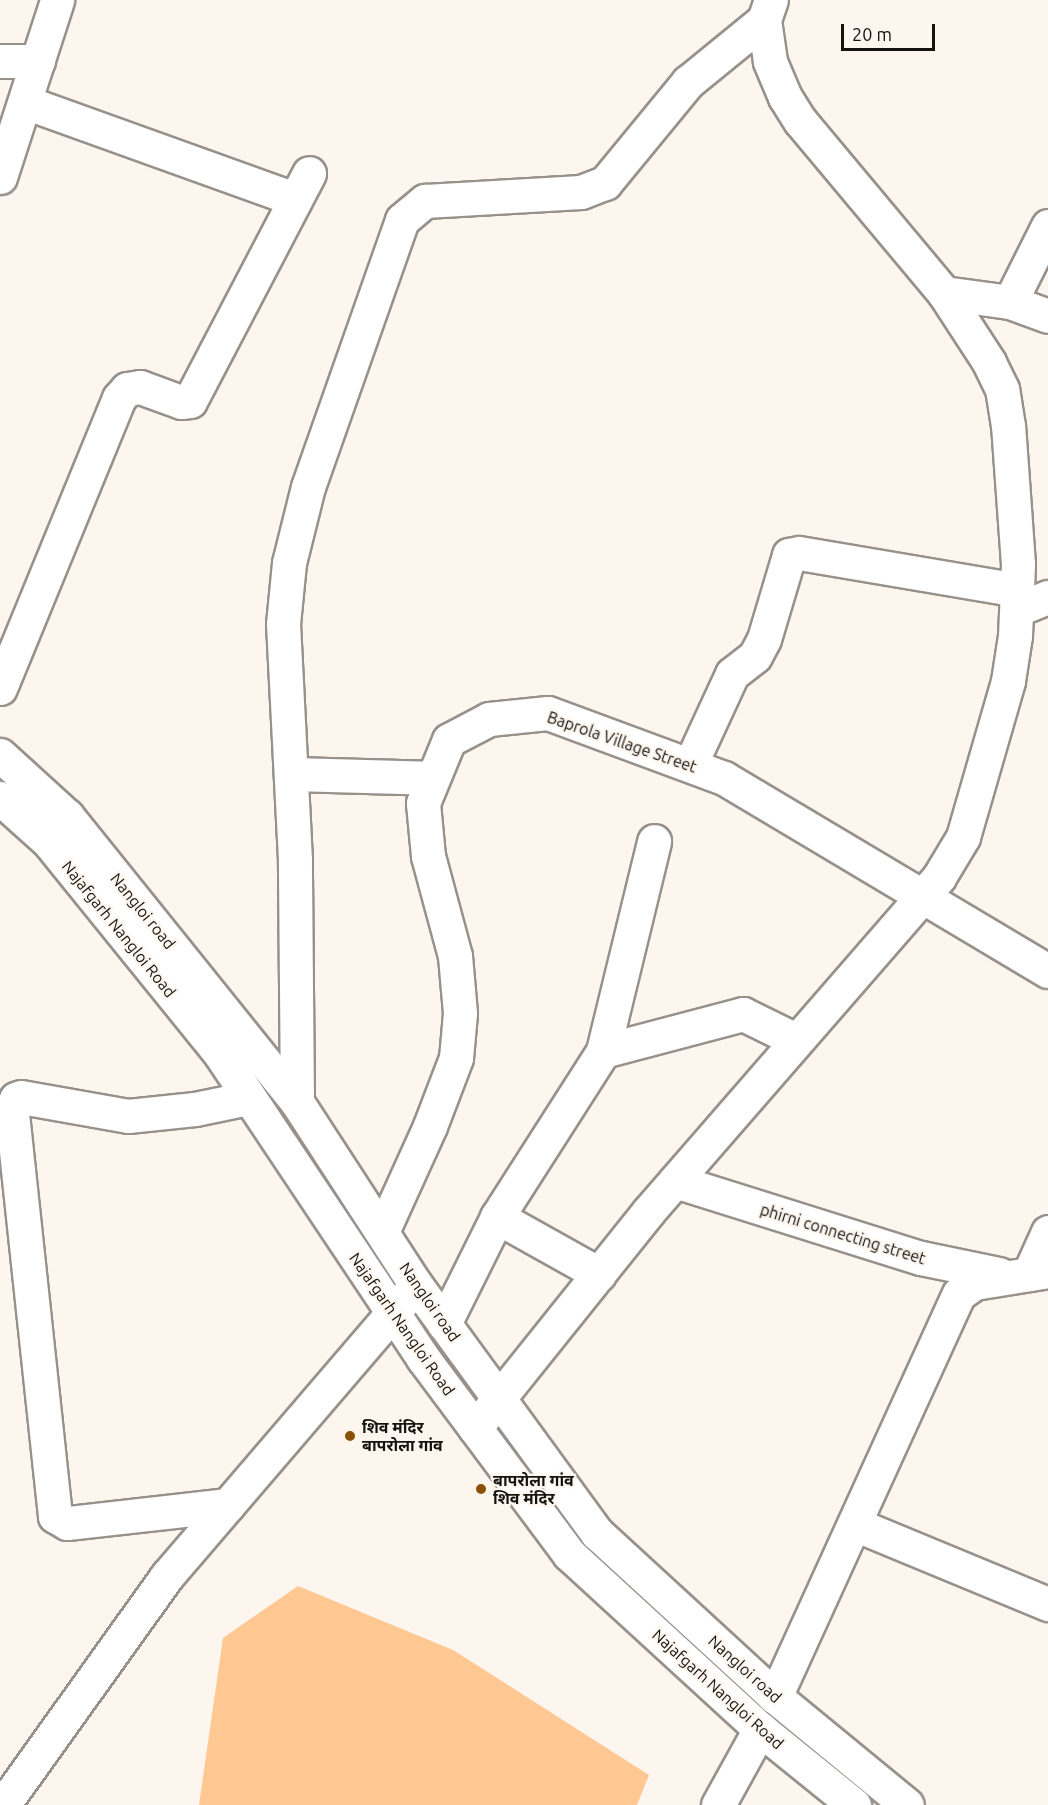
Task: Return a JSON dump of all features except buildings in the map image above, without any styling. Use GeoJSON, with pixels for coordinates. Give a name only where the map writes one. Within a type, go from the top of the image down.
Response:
{"type":"FeatureCollection","features":[{"type":"Feature","properties":{"kind":"street"},"geometry":{"type":"LineString","coordinates":[[0,177],[57,0]]}},
{"type":"Feature","properties":{"kind":"street"},"geometry":{"type":"LineString","coordinates":[[475,1428],[675,1182],[796,1040],[922,899],[963,837],[1008,681],[1028,599],[1002,389],[989,362],[944,293],[800,121],[770,61],[768,10]]}},
{"type":"Feature","properties":{"kind":"street"},"geometry":{"type":"LineString","coordinates":[[297,1102],[291,774],[283,624],[295,533],[381,272],[402,220],[425,201],[581,192],[605,183],[688,82],[768,10]]}},
{"type":"Feature","properties":{"kind":"street"},"geometry":{"type":"LineString","coordinates":[[0,61],[38,61]]}},
{"type":"Feature","properties":{"kind":"street"},"geometry":{"type":"LineString","coordinates":[[0,688],[119,398],[127,389],[140,387],[181,402],[190,401],[302,186],[25,102]]}},
{"type":"Feature","properties":{"kind":"street"},"geometry":{"type":"LineString","coordinates":[[1010,302],[1048,226]]}},
{"type":"Feature","properties":{"kind":"street"},"geometry":{"type":"LineString","coordinates":[[944,293],[1010,302],[1048,316]]}},
{"type":"Feature","properties":{"kind":"street"},"geometry":{"type":"LineString","coordinates":[[690,765],[732,674],[755,656],[764,639],[789,555],[799,553],[1028,599]]}},
{"type":"Feature","properties":{"kind":"street","name":"Baprola Village Street"},"geometry":{"type":"LineString","coordinates":[[382,1232],[430,1126],[456,1058],[460,1013],[455,956],[428,856],[423,803],[430,778],[449,740],[489,720],[548,712],[724,778],[922,899],[1048,971]]}},
{"type":"Feature","properties":{"kind":"street","name":"Nangloi road"},"geometry":{"type":"LineString","coordinates":[[0,755],[67,816],[297,1102],[416,1285],[597,1533],[775,1697],[907,1805]]}},
{"type":"Feature","properties":{"kind":"street"},"geometry":{"type":"LineString","coordinates":[[291,774],[430,778]]}},
{"type":"Feature","properties":{"kind":"street","name":"Najafgarh Nangloi Road"},"geometry":{"type":"LineString","coordinates":[[0,798],[48,841],[221,1055],[394,1313],[475,1428],[569,1554],[760,1729],[854,1805]]}},
{"type":"Feature","properties":{"kind":"street"},"geometry":{"type":"LineString","coordinates":[[444,1324],[497,1217],[603,1051],[654,841]]}},
{"type":"Feature","properties":{"kind":"street"},"geometry":{"type":"LineString","coordinates":[[603,1051],[743,1014],[796,1040]]}},
{"type":"Feature","properties":{"kind":"street"},"geometry":{"type":"LineString","coordinates":[[228,1505],[67,1523],[55,1516],[12,1111],[21,1097],[128,1116],[160,1114],[248,1098]]}},
{"type":"Feature","properties":{"kind":"street","name":"phirni connecting street"},"geometry":{"type":"LineString","coordinates":[[675,1182],[921,1258],[1037,1275]]}},
{"type":"Feature","properties":{"kind":"street"},"geometry":{"type":"LineString","coordinates":[[497,1217],[599,1274]]}},
{"type":"Feature","properties":{"kind":"street"},"geometry":{"type":"LineString","coordinates":[[775,1697],[857,1525],[959,1294],[974,1283],[1037,1275],[1048,1232]]}},
{"type":"Feature","properties":{"kind":"street"},"geometry":{"type":"LineString","coordinates":[[3,1805],[167,1576],[416,1285]]}},
{"type":"Feature","properties":{"kind":"street"},"geometry":{"type":"LineString","coordinates":[[857,1525],[1048,1604]]}},
{"type":"Feature","properties":{"kind":"street"},"geometry":{"type":"LineString","coordinates":[[718,1805],[760,1729]]}},
{"type":"Feature","properties":{"kind":"shaded area"},"geometry":{"type":"Polygon","coordinates":[[[298,1586],[453,1650],[649,1775],[637,1805],[199,1805],[223,1638],[298,1586]]]}},
{"type":"Feature","properties":{"kind":"place","name":"शिव मंदिर बापरोला गांव"},"geometry":{"type":"Point","coordinates":[350,1436]}},
{"type":"Feature","properties":{"kind":"place","name":"बापरोला गांव शिव मंदिर"},"geometry":{"type":"Point","coordinates":[481,1489]}}]}
